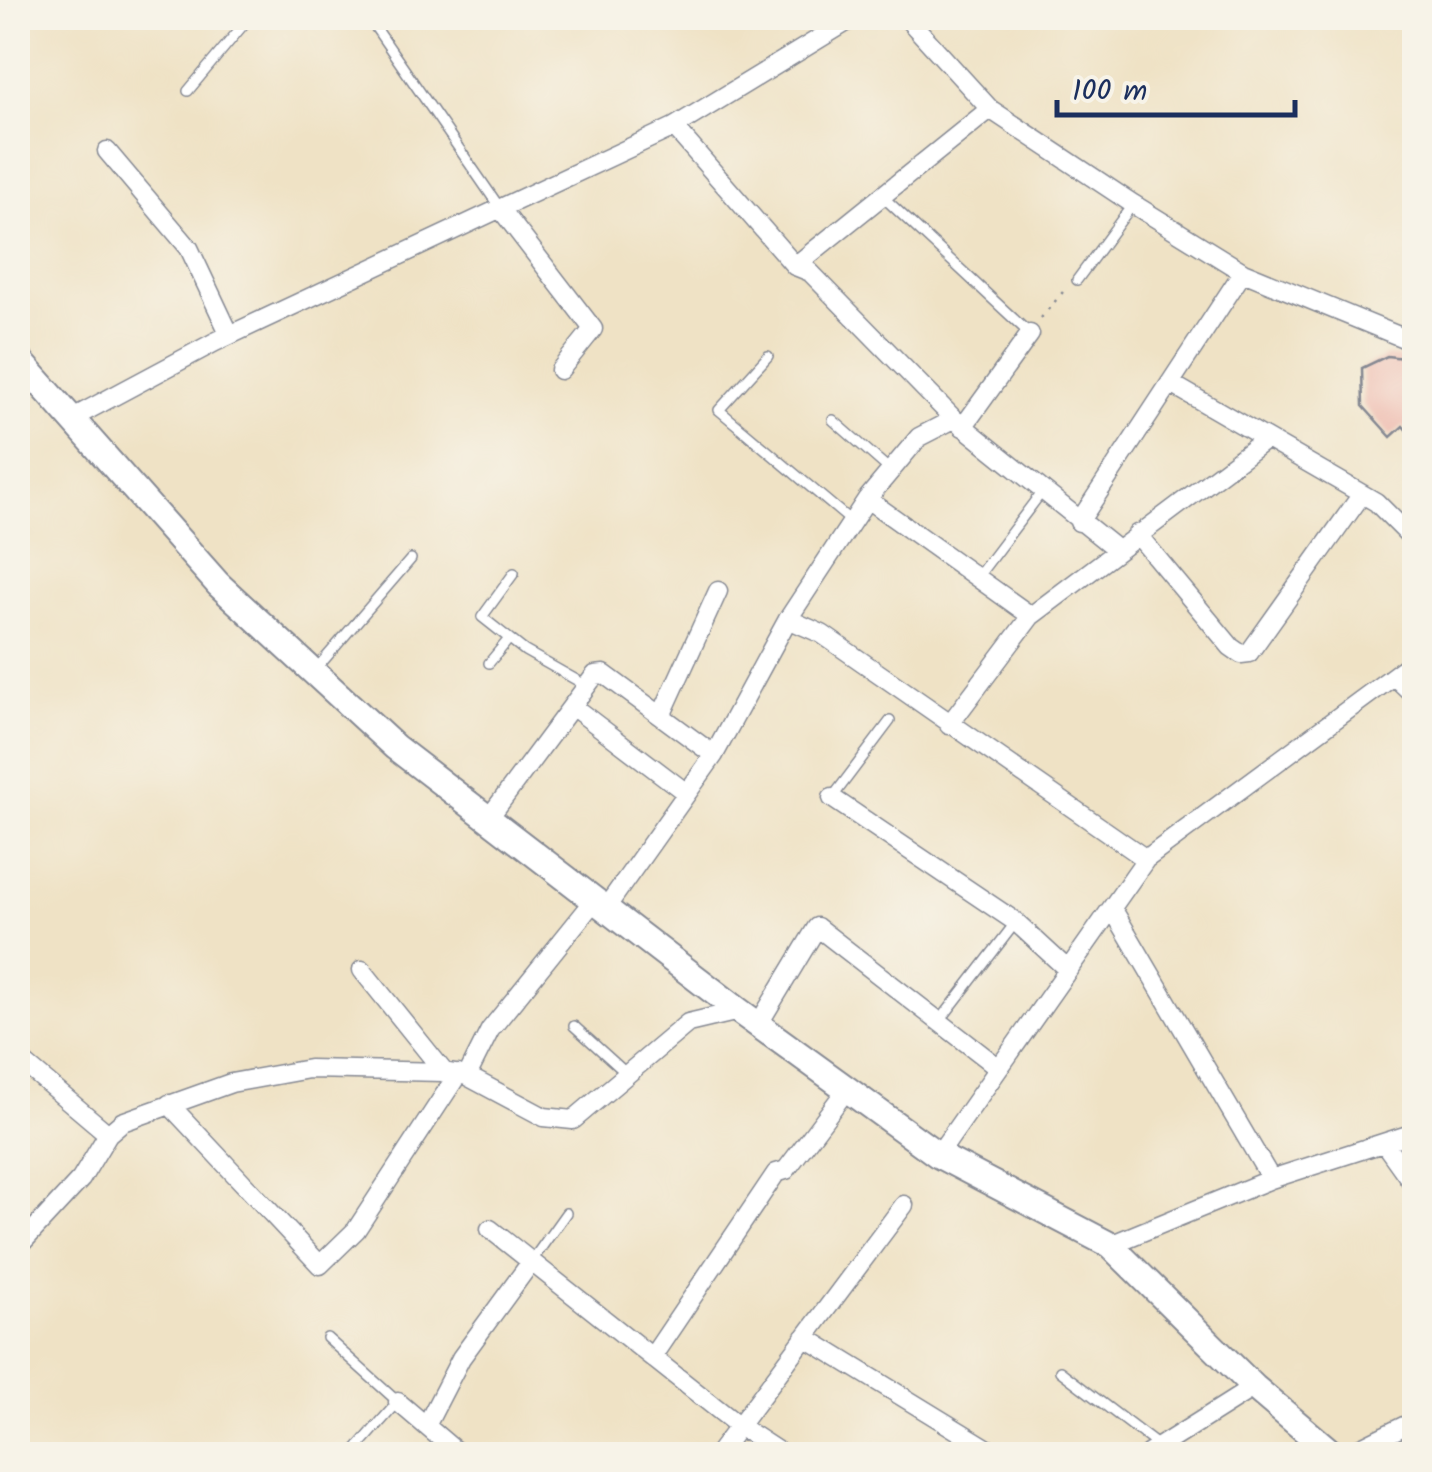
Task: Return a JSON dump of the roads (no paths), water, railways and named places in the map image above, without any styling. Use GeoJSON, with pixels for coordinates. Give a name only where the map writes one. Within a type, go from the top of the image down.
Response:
{"type":"FeatureCollection","features":[{"type":"Feature","properties":{"kind":"main road"},"geometry":{"type":"LineString","coordinates":[[18,358],[218,584],[312,674],[488,819],[748,1018],[938,1155],[1110,1245],[1254,1387],[1333,1454]]}},
{"type":"Feature","properties":{"kind":"street"},"geometry":{"type":"LineString","coordinates":[[70,419],[230,335],[674,126],[853,18]]}},
{"type":"Feature","properties":{"kind":"street"},"geometry":{"type":"LineString","coordinates":[[907,18],[990,109],[1134,204],[1243,272],[1412,339]]}},
{"type":"Feature","properties":{"kind":"street"},"geometry":{"type":"LineString","coordinates":[[795,266],[990,109]]}},
{"type":"Feature","properties":{"kind":"street"},"geometry":{"type":"LineString","coordinates":[[674,126],[795,266],[810,272],[958,423],[1116,549]]}},
{"type":"Feature","properties":{"kind":"street"},"geometry":{"type":"LineString","coordinates":[[107,151],[190,248],[230,335]]}},
{"type":"Feature","properties":{"kind":"street"},"geometry":{"type":"LineString","coordinates":[[500,208],[593,329],[560,370]]}},
{"type":"Feature","properties":{"kind":"street"},"geometry":{"type":"LineString","coordinates":[[1080,522],[1243,272]]}},
{"type":"Feature","properties":{"kind":"street"},"geometry":{"type":"LineString","coordinates":[[168,1104],[320,1265],[356,1230],[456,1074],[490,1030],[600,905],[624,887],[685,792],[714,755],[788,619],[867,499],[919,438],[958,423],[1030,334]]}},
{"type":"Feature","properties":{"kind":"street"},"geometry":{"type":"LineString","coordinates":[[1170,383],[1394,516],[1414,540]]}},
{"type":"Feature","properties":{"kind":"street"},"geometry":{"type":"LineString","coordinates":[[949,725],[1031,616],[1265,440]]}},
{"type":"Feature","properties":{"kind":"street"},"geometry":{"type":"LineString","coordinates":[[1137,534],[1231,647],[1241,654],[1250,653],[1360,497]]}},
{"type":"Feature","properties":{"kind":"street"},"geometry":{"type":"LineString","coordinates":[[867,499],[979,575],[1031,616]]}},
{"type":"Feature","properties":{"kind":"street"},"geometry":{"type":"LineString","coordinates":[[661,716],[718,591]]}},
{"type":"Feature","properties":{"kind":"street"},"geometry":{"type":"LineString","coordinates":[[788,619],[822,634],[1146,859]]}},
{"type":"Feature","properties":{"kind":"street"},"geometry":{"type":"LineString","coordinates":[[938,1155],[1146,859],[1414,661]]}},
{"type":"Feature","properties":{"kind":"street"},"geometry":{"type":"LineString","coordinates":[[488,819],[595,676],[604,674],[714,755]]}},
{"type":"Feature","properties":{"kind":"street"},"geometry":{"type":"LineString","coordinates":[[1394,676],[1414,695]]}},
{"type":"Feature","properties":{"kind":"street"},"geometry":{"type":"LineString","coordinates":[[572,706],[685,792]]}},
{"type":"Feature","properties":{"kind":"street"},"geometry":{"type":"LineString","coordinates":[[832,798],[1016,922],[1068,970]]}},
{"type":"Feature","properties":{"kind":"street"},"geometry":{"type":"LineString","coordinates":[[1112,908],[1271,1179]]}},
{"type":"Feature","properties":{"kind":"street"},"geometry":{"type":"LineString","coordinates":[[18,1247],[81,1179],[108,1134],[122,1122],[231,1084],[308,1069],[456,1074],[558,1121],[573,1120],[688,1023],[748,1018],[817,927],[999,1068]]}},
{"type":"Feature","properties":{"kind":"street"},"geometry":{"type":"LineString","coordinates":[[362,970],[456,1074]]}},
{"type":"Feature","properties":{"kind":"street"},"geometry":{"type":"LineString","coordinates":[[18,1058],[108,1134]]}},
{"type":"Feature","properties":{"kind":"street"},"geometry":{"type":"LineString","coordinates":[[652,1358],[776,1172],[786,1170],[847,1089]]}},
{"type":"Feature","properties":{"kind":"street"},"geometry":{"type":"LineString","coordinates":[[1110,1245],[1271,1179],[1414,1132]]}},
{"type":"Feature","properties":{"kind":"street"},"geometry":{"type":"LineString","coordinates":[[1384,1143],[1414,1185]]}},
{"type":"Feature","properties":{"kind":"street"},"geometry":{"type":"LineString","coordinates":[[718,1454],[904,1204]]}},
{"type":"Feature","properties":{"kind":"street"},"geometry":{"type":"LineString","coordinates":[[490,1229],[739,1426],[782,1454]]}},
{"type":"Feature","properties":{"kind":"street"},"geometry":{"type":"LineString","coordinates":[[426,1426],[461,1358],[531,1262]]}},
{"type":"Feature","properties":{"kind":"street"},"geometry":{"type":"LineString","coordinates":[[805,1337],[996,1454]]}},
{"type":"Feature","properties":{"kind":"street"},"geometry":{"type":"LineString","coordinates":[[1154,1451],[1254,1387]]}},
{"type":"Feature","properties":{"kind":"street"},"geometry":{"type":"LineString","coordinates":[[398,1402],[459,1454]]}},
{"type":"Feature","properties":{"kind":"street"},"geometry":{"type":"LineString","coordinates":[[1347,1454],[1414,1421]]}},
{"type":"Feature","properties":{"kind":"lane"},"geometry":{"type":"LineString","coordinates":[[188,90],[249,18]]}},
{"type":"Feature","properties":{"kind":"lane"},"geometry":{"type":"LineString","coordinates":[[369,18],[500,208]]}},
{"type":"Feature","properties":{"kind":"lane"},"geometry":{"type":"LineString","coordinates":[[882,196],[1030,334]]}},
{"type":"Feature","properties":{"kind":"lane"},"geometry":{"type":"LineString","coordinates":[[1077,280],[1134,204]]}},
{"type":"Feature","properties":{"kind":"lane"},"geometry":{"type":"LineString","coordinates":[[768,356],[719,410],[852,522]]}},
{"type":"Feature","properties":{"kind":"lane"},"geometry":{"type":"LineString","coordinates":[[832,420],[891,471]]}},
{"type":"Feature","properties":{"kind":"lane"},"geometry":{"type":"LineString","coordinates":[[979,575],[1041,492]]}},
{"type":"Feature","properties":{"kind":"lane"},"geometry":{"type":"LineString","coordinates":[[312,674],[411,559]]}},
{"type":"Feature","properties":{"kind":"lane"},"geometry":{"type":"LineString","coordinates":[[514,573],[482,618],[587,686]]}},
{"type":"Feature","properties":{"kind":"lane"},"geometry":{"type":"LineString","coordinates":[[489,663],[509,638]]}},
{"type":"Feature","properties":{"kind":"lane"},"geometry":{"type":"LineString","coordinates":[[832,798],[890,720]]}},
{"type":"Feature","properties":{"kind":"lane"},"geometry":{"type":"LineString","coordinates":[[939,1022],[1016,922]]}},
{"type":"Feature","properties":{"kind":"lane"},"geometry":{"type":"LineString","coordinates":[[574,1026],[627,1074]]}},
{"type":"Feature","properties":{"kind":"lane"},"geometry":{"type":"LineString","coordinates":[[531,1262],[566,1214]]}},
{"type":"Feature","properties":{"kind":"lane"},"geometry":{"type":"LineString","coordinates":[[327,1338],[398,1402],[352,1454]]}},
{"type":"Feature","properties":{"kind":"lane"},"geometry":{"type":"LineString","coordinates":[[1060,1372],[1154,1451]]}}]}
